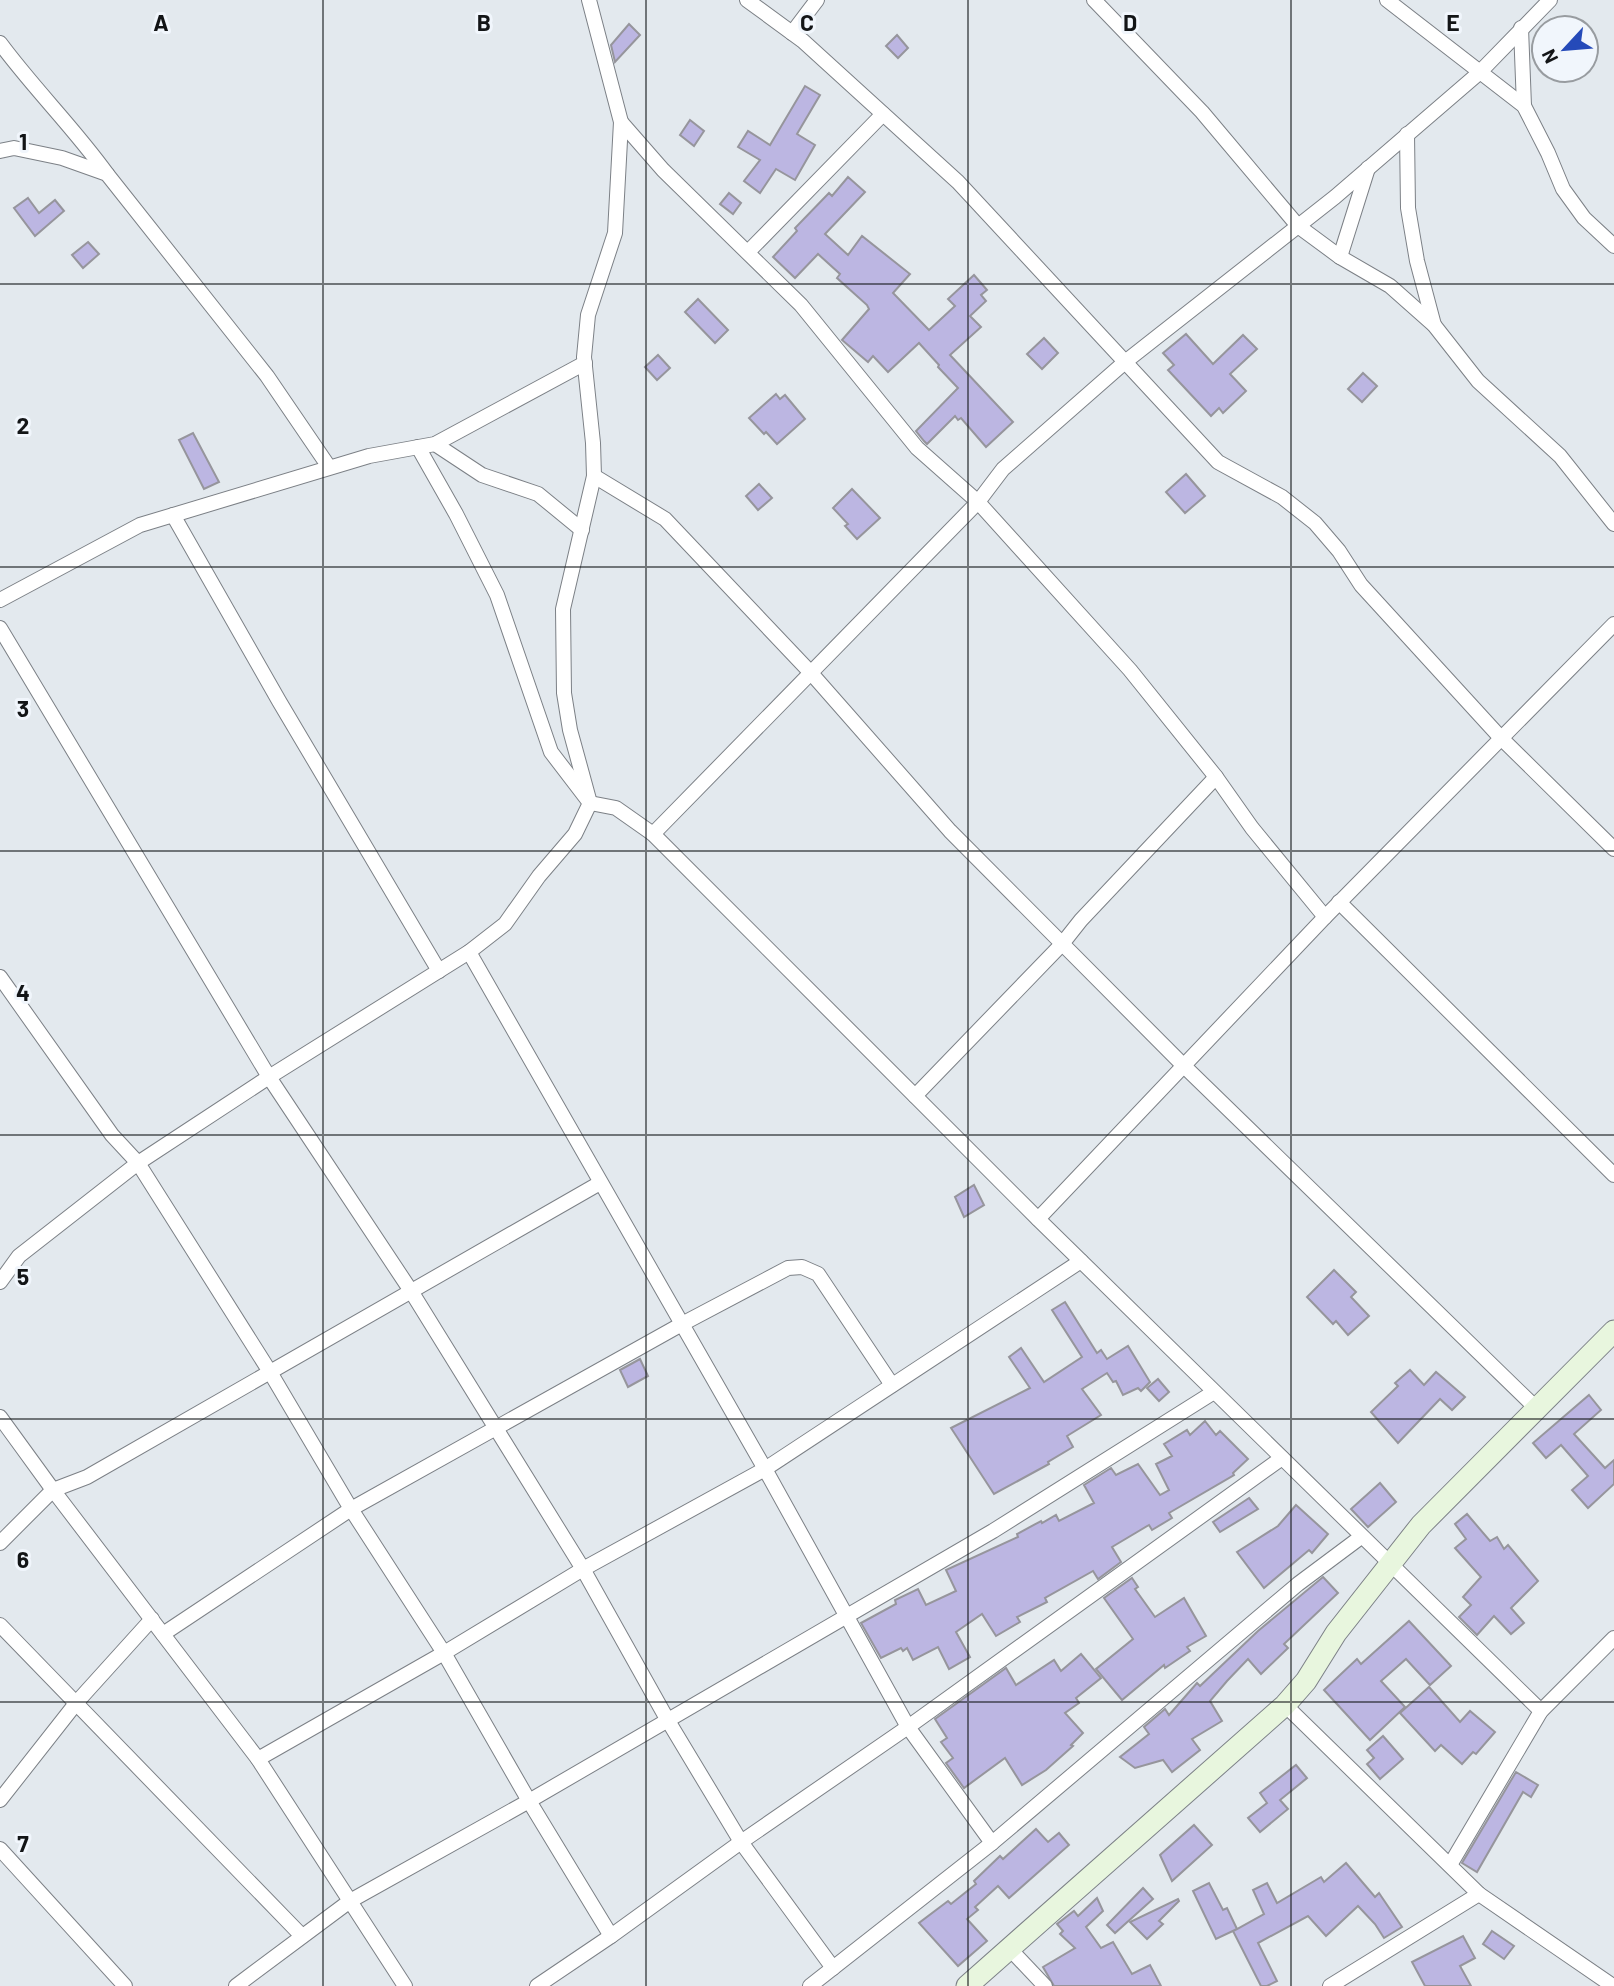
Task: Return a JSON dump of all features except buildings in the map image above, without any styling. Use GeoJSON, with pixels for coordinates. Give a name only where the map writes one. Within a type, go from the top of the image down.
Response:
{"type":"FeatureCollection","features":[{"type":"Feature","properties":{"kind":"street"},"geometry":{"type":"LineString","coordinates":[[0,1282],[19,1256],[138,1163],[269,1077],[469,952],[505,924],[539,876],[575,834],[590,803],[569,730],[564,693],[563,609],[594,476],[585,363],[589,315],[615,233],[621,122],[589,0]]}},
{"type":"Feature","properties":{"kind":"street"},"geometry":{"type":"LineString","coordinates":[[747,0],[792,33],[958,182],[1218,462],[1282,497],[1315,523],[1339,551],[1361,584],[1500,737],[1614,849]]}},
{"type":"Feature","properties":{"kind":"street"},"geometry":{"type":"LineString","coordinates":[[792,33],[817,0]]}},
{"type":"Feature","properties":{"kind":"street"},"geometry":{"type":"LineString","coordinates":[[1094,0],[1202,112],[1298,226],[1340,257],[1390,286],[1434,325],[1478,381],[1560,456],[1614,524]]}},
{"type":"Feature","properties":{"kind":"street"},"geometry":{"type":"LineString","coordinates":[[1387,0],[1524,106]]}},
{"type":"Feature","properties":{"kind":"street"},"geometry":{"type":"LineString","coordinates":[[653,834],[978,502],[1003,469],[1125,362],[1298,226],[1479,73],[1550,0]]}},
{"type":"Feature","properties":{"kind":"street"},"geometry":{"type":"LineString","coordinates":[[1521,29],[1524,106],[1563,190],[1584,218],[1614,246]]}},
{"type":"Feature","properties":{"kind":"street"},"geometry":{"type":"LineString","coordinates":[[0,43],[49,106],[80,137],[267,376],[329,467]]}},
{"type":"Feature","properties":{"kind":"street"},"geometry":{"type":"LineString","coordinates":[[748,252],[883,114]]}},
{"type":"Feature","properties":{"kind":"street"},"geometry":{"type":"LineString","coordinates":[[621,122],[663,170],[801,305],[917,448],[978,502],[1130,670],[1216,777],[1252,828],[1325,917]]}},
{"type":"Feature","properties":{"kind":"street"},"geometry":{"type":"LineString","coordinates":[[1407,134],[1408,208],[1417,261],[1434,325]]}},
{"type":"Feature","properties":{"kind":"street"},"geometry":{"type":"LineString","coordinates":[[0,151],[14,148],[62,158],[107,174]]}},
{"type":"Feature","properties":{"kind":"street"},"geometry":{"type":"LineString","coordinates":[[1340,257],[1368,168]]}},
{"type":"Feature","properties":{"kind":"street"},"geometry":{"type":"LineString","coordinates":[[0,600],[140,525],[369,456],[435,444],[585,363]]}},
{"type":"Feature","properties":{"kind":"street"},"geometry":{"type":"LineString","coordinates":[[435,444],[482,475],[538,494],[582,530]]}},
{"type":"Feature","properties":{"kind":"street"},"geometry":{"type":"LineString","coordinates":[[418,447],[497,595],[551,752],[590,803],[616,808],[653,834],[1038,1219],[1541,1711]]}},
{"type":"Feature","properties":{"kind":"street"},"geometry":{"type":"LineString","coordinates":[[594,476],[665,519],[811,673],[950,831],[1184,1066],[1536,1408]]}},
{"type":"Feature","properties":{"kind":"street"},"geometry":{"type":"LineString","coordinates":[[173,514],[279,701],[439,971]]}},
{"type":"Feature","properties":{"kind":"street"},"geometry":{"type":"LineString","coordinates":[[1038,1219],[1339,902],[1614,624]]}},
{"type":"Feature","properties":{"kind":"street"},"geometry":{"type":"LineString","coordinates":[[0,628],[269,1077],[411,1292],[583,1569],[667,1719],[741,1842],[833,1968]]}},
{"type":"Feature","properties":{"kind":"street"},"geometry":{"type":"LineString","coordinates":[[915,1096],[1062,944],[1081,920],[1216,777]]}},
{"type":"Feature","properties":{"kind":"street"},"geometry":{"type":"LineString","coordinates":[[1339,902],[1614,1175]]}},
{"type":"Feature","properties":{"kind":"street"},"geometry":{"type":"LineString","coordinates":[[469,952],[765,1469],[908,1727],[992,1843]]}},
{"type":"Feature","properties":{"kind":"street"},"geometry":{"type":"LineString","coordinates":[[0,977],[113,1135],[138,1163],[270,1372],[351,1510],[444,1653],[611,1936]]}},
{"type":"Feature","properties":{"kind":"street"},"geometry":{"type":"LineString","coordinates":[[0,1543],[52,1490],[87,1477],[600,1183]]}},
{"type":"Feature","properties":{"kind":"street"},"geometry":{"type":"LineString","coordinates":[[258,1759],[444,1653],[583,1569],[765,1469],[1081,1261]]}},
{"type":"Feature","properties":{"kind":"street"},"geometry":{"type":"LineString","coordinates":[[163,1634],[351,1510],[682,1324],[788,1268],[802,1267],[818,1274],[892,1385]]}},
{"type":"Feature","properties":{"kind":"street"},"geometry":{"type":"LineString","coordinates":[[967,1986],[1285,1705],[1306,1681],[1336,1633],[1420,1525],[1614,1331]]}},
{"type":"Feature","properties":{"kind":"street"},"geometry":{"type":"LineString","coordinates":[[236,1986],[350,1901],[529,1801],[993,1531],[1214,1392]]}},
{"type":"Feature","properties":{"kind":"street"},"geometry":{"type":"LineString","coordinates":[[0,1417],[52,1490],[258,1759],[405,1986]]}},
{"type":"Feature","properties":{"kind":"street"},"geometry":{"type":"LineString","coordinates":[[537,1986],[908,1727],[1282,1458]]}},
{"type":"Feature","properties":{"kind":"street"},"geometry":{"type":"LineString","coordinates":[[810,1986],[992,1843],[1298,1584],[1361,1537]]}},
{"type":"Feature","properties":{"kind":"street"},"geometry":{"type":"LineString","coordinates":[[0,1800],[77,1702],[152,1619]]}},
{"type":"Feature","properties":{"kind":"street"},"geometry":{"type":"LineString","coordinates":[[0,1625],[302,1936]]}},
{"type":"Feature","properties":{"kind":"street"},"geometry":{"type":"LineString","coordinates":[[1450,1865],[1541,1711],[1614,1638]]}},
{"type":"Feature","properties":{"kind":"street"},"geometry":{"type":"LineString","coordinates":[[1285,1705],[1479,1894],[1613,1986]]}},
{"type":"Feature","properties":{"kind":"street"},"geometry":{"type":"LineString","coordinates":[[0,1849],[125,1986]]}},
{"type":"Feature","properties":{"kind":"street"},"geometry":{"type":"LineString","coordinates":[[1330,1986],[1479,1894]]}},
{"type":"Feature","properties":{"kind":"street"},"geometry":{"type":"LineString","coordinates":[[1009,1948],[1045,1986]]}}]}
